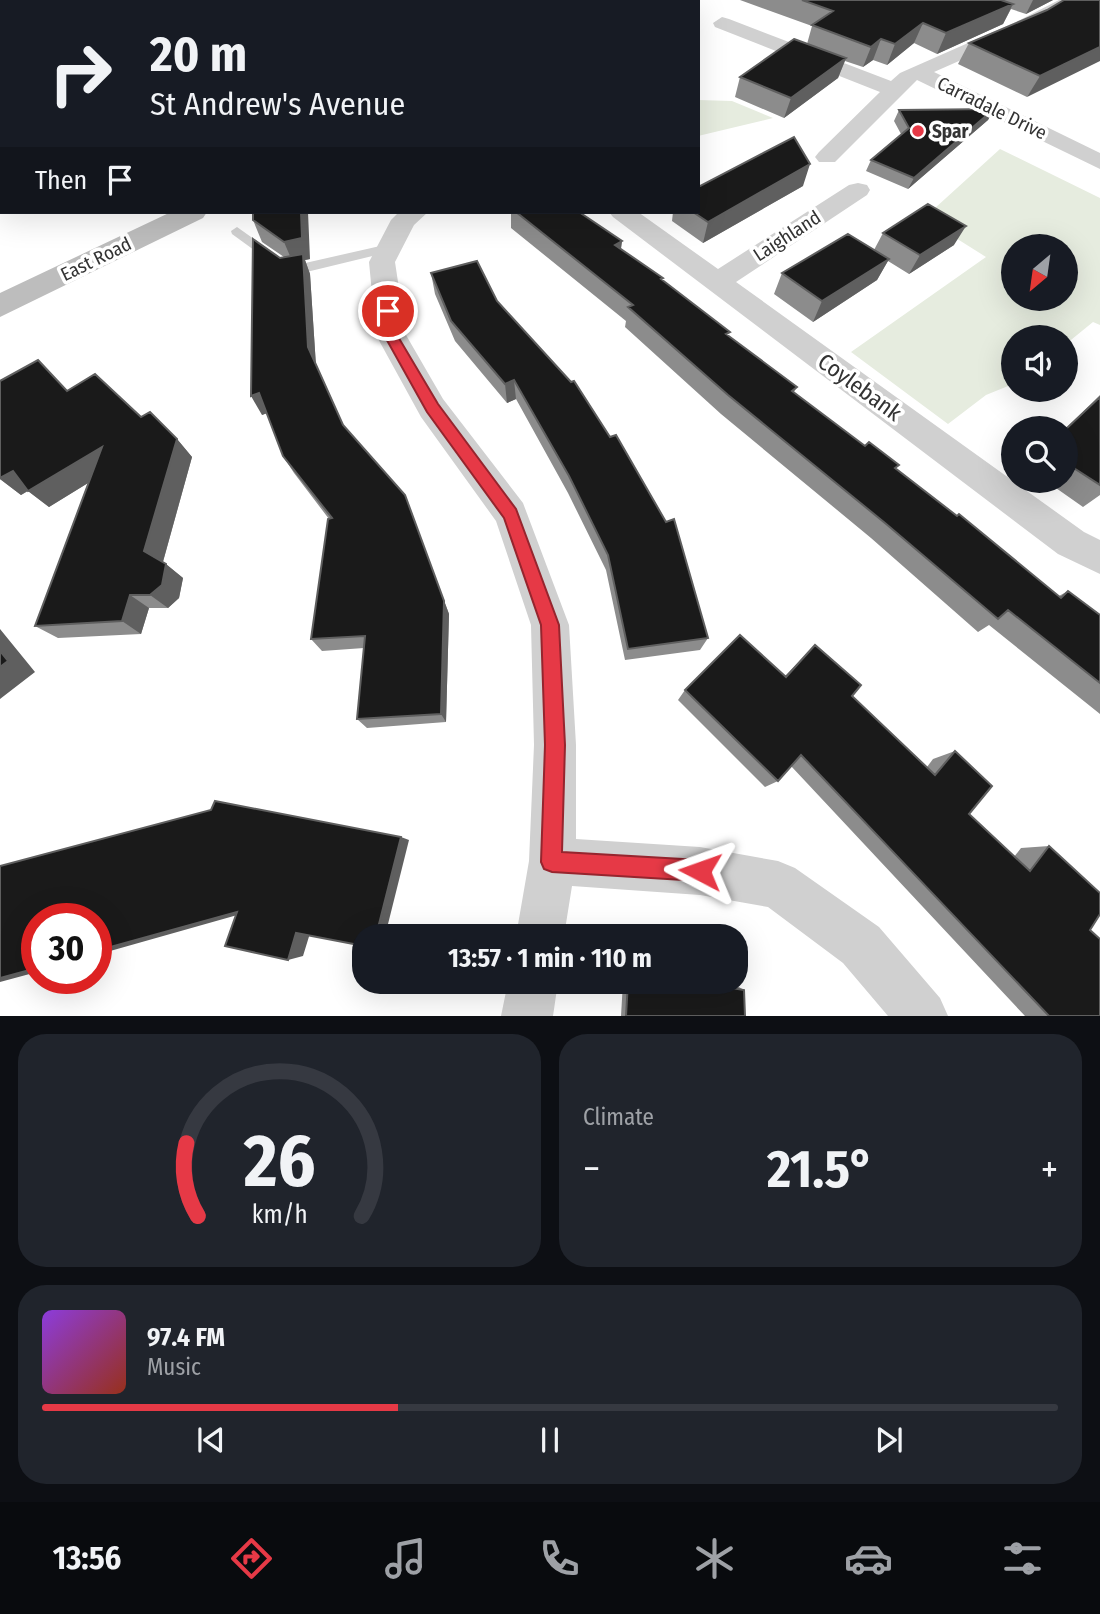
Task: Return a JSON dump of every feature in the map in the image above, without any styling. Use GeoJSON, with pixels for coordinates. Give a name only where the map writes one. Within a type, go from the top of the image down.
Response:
{"type":"FeatureCollection","features":[{"type":"Feature","properties":{"kind":"street","name":"Carradale Drive"},"geometry":{"type":"LineString","coordinates":[[827,157],[907,77],[1027,24],[1073,0]]}},
{"type":"Feature","properties":{"kind":"street"},"geometry":{"type":"LineString","coordinates":[[1000,15],[1027,24]]}},
{"type":"Feature","properties":{"kind":"street"},"geometry":{"type":"LineString","coordinates":[[722,23],[895,90]]}},
{"type":"Feature","properties":{"kind":"street","name":"Carradale Drive"},"geometry":{"type":"LineString","coordinates":[[919,72],[1100,162]]}},
{"type":"Feature","properties":{"kind":"street","name":"Carradale Drive"},"geometry":{"type":"LineString","coordinates":[[1038,159],[1064,144]]}},
{"type":"Feature","properties":{"kind":"street","name":"Laighland"},"geometry":{"type":"LineString","coordinates":[[717,282],[858,190]]}},
{"type":"Feature","properties":{"kind":"street","name":"East Road"},"geometry":{"type":"LineString","coordinates":[[0,306],[188,214]]}},
{"type":"Feature","properties":{"kind":"street"},"geometry":{"type":"LineString","coordinates":[[412,214],[404,220],[382,262],[391,335],[432,408],[510,514],[550,625],[555,745],[552,862],[542,924]]}},
{"type":"Feature","properties":{"kind":"street","name":"Coylebank"},"geometry":{"type":"LineString","coordinates":[[625,214],[1071,543],[1100,558]]}},
{"type":"Feature","properties":{"kind":"street"},"geometry":{"type":"LineString","coordinates":[[552,862],[700,871],[778,886],[861,944],[922,1016]]}},
{"type":"Feature","properties":{"kind":"street"},"geometry":{"type":"LineString","coordinates":[[527,1016],[531,994]]}},
{"type":"Feature","properties":{"kind":"lane"},"geometry":{"type":"LineString","coordinates":[[237,231],[290,271],[389,248]]}},
{"type":"Feature","properties":{"kind":"shaded area"},"geometry":{"type":"Polygon","coordinates":[[[700,100],[732,101],[773,118],[700,136],[700,100]]]}},
{"type":"Feature","properties":{"kind":"shaded area"},"geometry":{"type":"Polygon","coordinates":[[[1000,149],[1100,198],[1100,325],[1093,322],[1078,334],[1078,325],[1001,325],[1001,389],[986,395],[948,424],[851,352],[986,257],[924,218],[1000,149]]]}},
{"type":"Feature","properties":{"kind":"building"},"geometry":{"type":"Polygon","coordinates":[[[802,0],[1001,0],[1013,4],[946,33],[923,23],[895,44],[881,39],[871,47],[812,25],[833,11],[802,0]]]}},
{"type":"Feature","properties":{"kind":"building"},"geometry":{"type":"Polygon","coordinates":[[[1064,0],[1100,0],[1100,47],[1040,76],[969,43],[1047,10],[1064,0]]]}},
{"type":"Feature","properties":{"kind":"building"},"geometry":{"type":"Polygon","coordinates":[[[794,39],[846,58],[791,98],[740,77],[794,39]]]}},
{"type":"Feature","properties":{"kind":"building"},"geometry":{"type":"Polygon","coordinates":[[[994,109],[914,178],[871,160],[909,128],[899,110],[994,109]]]}},
{"type":"Feature","properties":{"kind":"building"},"geometry":{"type":"Polygon","coordinates":[[[794,137],[810,164],[708,222],[696,214],[700,214],[700,186],[794,137]]]}},
{"type":"Feature","properties":{"kind":"building"},"geometry":{"type":"Polygon","coordinates":[[[928,204],[966,226],[920,255],[883,233],[928,204]]]}},
{"type":"Feature","properties":{"kind":"building"},"geometry":{"type":"Polygon","coordinates":[[[253,214],[301,214],[302,238],[284,242],[253,220],[253,214]]]}},
{"type":"Feature","properties":{"kind":"building"},"geometry":{"type":"Polygon","coordinates":[[[519,214],[582,214],[622,241],[615,245],[663,278],[661,279],[730,332],[726,334],[797,387],[792,391],[865,446],[869,442],[899,465],[895,468],[957,516],[959,514],[1061,598],[1068,591],[1100,615],[1100,683],[1008,610],[998,619],[728,395],[628,307],[633,305],[519,214]]]}},
{"type":"Feature","properties":{"kind":"building"},"geometry":{"type":"Polygon","coordinates":[[[848,234],[889,259],[822,301],[782,273],[848,234]]]}},
{"type":"Feature","properties":{"kind":"building"},"geometry":{"type":"Polygon","coordinates":[[[253,239],[280,258],[303,254],[308,347],[343,425],[405,495],[444,601],[441,714],[357,719],[365,636],[311,639],[328,519],[332,518],[283,456],[259,393],[251,396],[253,239]]]}},
{"type":"Feature","properties":{"kind":"building"},"geometry":{"type":"Polygon","coordinates":[[[477,261],[497,301],[571,382],[574,381],[610,437],[616,435],[666,522],[674,519],[708,638],[628,649],[608,555],[569,476],[514,380],[505,384],[451,321],[431,273],[477,261]]]}},
{"type":"Feature","properties":{"kind":"building"},"geometry":{"type":"Polygon","coordinates":[[[38,360],[67,391],[95,374],[141,417],[150,412],[177,439],[144,551],[166,564],[162,585],[150,595],[130,595],[122,621],[35,626],[102,447],[28,491],[13,471],[0,478],[0,381],[38,360]]]}},
{"type":"Feature","properties":{"kind":"building"},"geometry":{"type":"Polygon","coordinates":[[[1100,397],[1100,485],[1078,471],[1078,418],[1100,397]]]}},
{"type":"Feature","properties":{"kind":"building"},"geometry":{"type":"Polygon","coordinates":[[[740,635],[786,677],[815,645],[861,685],[852,696],[935,775],[955,751],[992,786],[969,814],[1030,871],[1049,846],[1100,893],[1100,914],[1090,930],[1100,939],[1100,1016],[1049,1016],[801,755],[778,781],[685,690],[740,635]]]}},
{"type":"Feature","properties":{"kind":"building"},"geometry":{"type":"Polygon","coordinates":[[[0,651],[8,661],[0,667],[0,651]]]}},
{"type":"Feature","properties":{"kind":"building"},"geometry":{"type":"Polygon","coordinates":[[[215,801],[401,837],[379,924],[352,924],[352,944],[296,933],[288,960],[225,946],[237,912],[112,947],[112,903],[21,903],[21,972],[0,978],[0,866],[211,810],[215,801]]]}},
{"type":"Feature","properties":{"kind":"building"},"geometry":{"type":"Polygon","coordinates":[[[627,994],[744,994],[745,1016],[626,1016],[627,994]]]}},
{"type":"Feature","properties":{"kind":"place","name":"Spar"},"geometry":{"type":"Point","coordinates":[918,131]}},
{"type":"Feature","properties":{"kind":"route"},"geometry":{"type":"LineString","coordinates":[[388,311],[391,335],[432,408],[510,514],[550,625],[555,745],[552,862],[700,871]]}}]}
